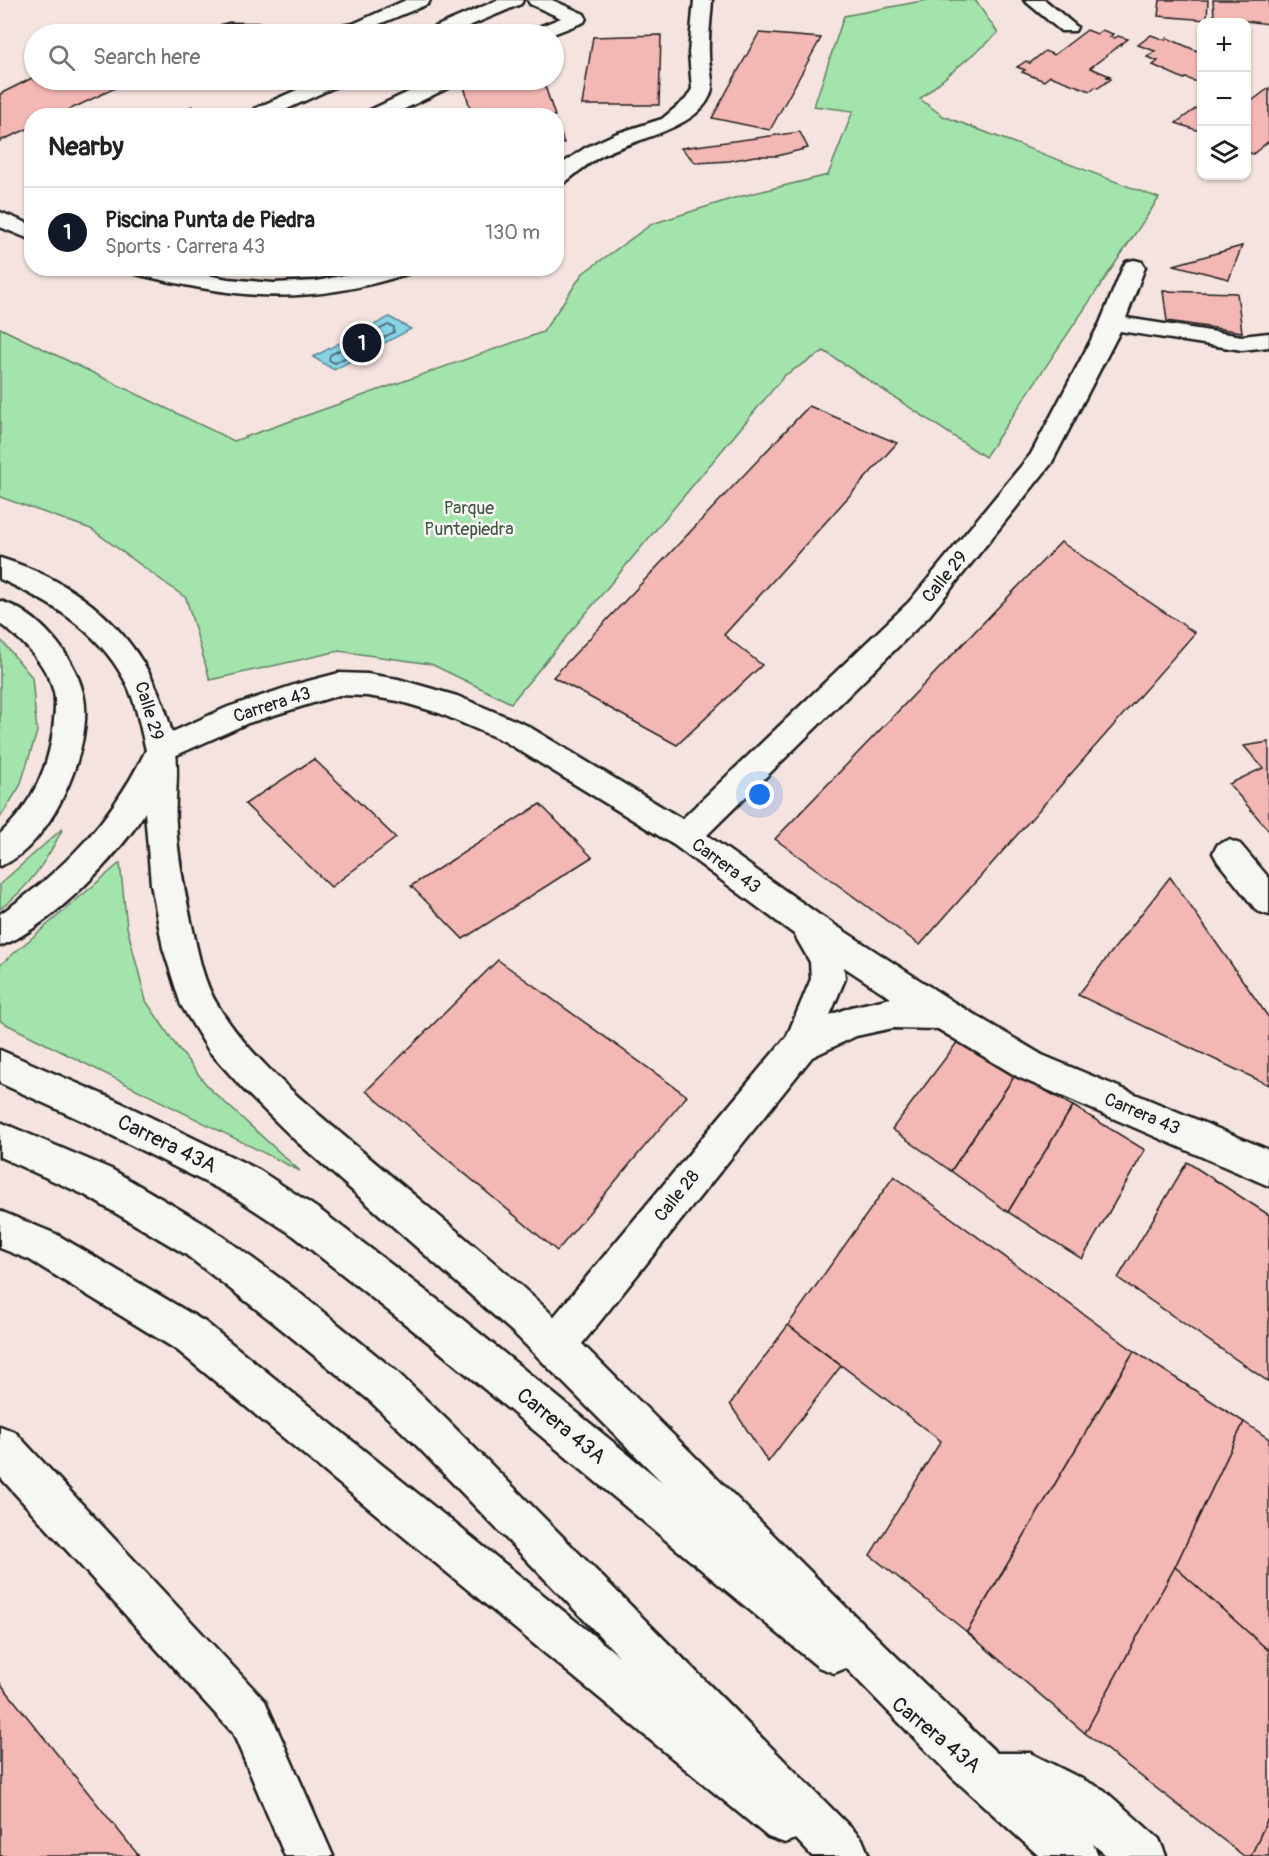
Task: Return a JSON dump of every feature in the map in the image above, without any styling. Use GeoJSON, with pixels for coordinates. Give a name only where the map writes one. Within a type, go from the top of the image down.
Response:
{"type":"FeatureCollection","features":[{"type":"Feature","properties":{"kind":"main road"},"geometry":{"type":"LineString","coordinates":[[368,24],[421,0]]}},
{"type":"Feature","properties":{"kind":"main road"},"geometry":{"type":"LineString","coordinates":[[458,24],[514,0]]}},
{"type":"Feature","properties":{"kind":"main road"},"geometry":{"type":"LineString","coordinates":[[537,0],[577,18],[562,24]]}},
{"type":"Feature","properties":{"kind":"main road"},"geometry":{"type":"LineString","coordinates":[[564,172],[592,152],[621,138],[669,123],[687,111],[695,102],[702,89],[699,53],[703,0]]}},
{"type":"Feature","properties":{"kind":"main road"},"geometry":{"type":"LineString","coordinates":[[1033,0],[1068,27]]}},
{"type":"Feature","properties":{"kind":"main road"},"geometry":{"type":"LineString","coordinates":[[272,108],[312,90]]}},
{"type":"Feature","properties":{"kind":"main road"},"geometry":{"type":"LineString","coordinates":[[390,108],[427,90]]}},
{"type":"Feature","properties":{"kind":"main road"},"geometry":{"type":"LineString","coordinates":[[0,219],[24,230]]}},
{"type":"Feature","properties":{"kind":"main road","name":"Calle 29"},"geometry":{"type":"LineString","coordinates":[[685,836],[919,609],[1042,458],[1112,323],[1134,267]]}},
{"type":"Feature","properties":{"kind":"main road"},"geometry":{"type":"LineString","coordinates":[[173,276],[266,290],[315,288],[376,276]]}},
{"type":"Feature","properties":{"kind":"main road"},"geometry":{"type":"LineString","coordinates":[[1112,323],[1242,343],[1269,340]]}},
{"type":"Feature","properties":{"kind":"main road","name":"Calle 29"},"geometry":{"type":"LineString","coordinates":[[0,568],[74,605],[104,631],[137,674],[150,707],[161,750],[146,784],[128,815],[102,849],[63,885],[26,915],[0,932]]}},
{"type":"Feature","properties":{"kind":"main road"},"geometry":{"type":"LineString","coordinates":[[0,610],[34,637],[58,665],[69,696],[69,731],[58,777],[36,816],[0,853]]}},
{"type":"Feature","properties":{"kind":"main road","name":"Carrera 43"},"geometry":{"type":"LineString","coordinates":[[161,750],[238,715],[297,695],[339,684],[367,685],[398,690],[447,704],[515,733],[685,836],[806,924],[943,1014],[1030,1066],[1269,1168]]}},
{"type":"Feature","properties":{"kind":"main road"},"geometry":{"type":"LineString","coordinates":[[161,750],[160,825],[167,884],[180,948],[198,1005],[220,1040],[256,1079],[308,1128],[529,1320],[985,1776],[1030,1776],[1087,1807],[1142,1856]]}},
{"type":"Feature","properties":{"kind":"main road"},"geometry":{"type":"LineString","coordinates":[[1229,853],[1269,901]]}},
{"type":"Feature","properties":{"kind":"main road","name":"Calle 28"},"geometry":{"type":"LineString","coordinates":[[555,1346],[800,1046],[828,979],[826,960],[806,924]]}},
{"type":"Feature","properties":{"kind":"main road","name":"Calle 28"},"geometry":{"type":"LineString","coordinates":[[800,1046],[851,1022],[893,1013],[943,1014]]}},
{"type":"Feature","properties":{"kind":"main road","name":"Carrera 43A"},"geometry":{"type":"LineString","coordinates":[[0,1066],[98,1110],[246,1183],[307,1223],[487,1365],[985,1776],[1074,1856]]}},
{"type":"Feature","properties":{"kind":"main road"},"geometry":{"type":"LineString","coordinates":[[0,1140],[98,1182],[198,1241],[283,1305],[383,1386],[432,1432],[845,1856]]}},
{"type":"Feature","properties":{"kind":"main road"},"geometry":{"type":"LineString","coordinates":[[0,1229],[43,1247],[191,1336],[829,1856]]}},
{"type":"Feature","properties":{"kind":"main road"},"geometry":{"type":"LineString","coordinates":[[0,1447],[249,1717],[309,1856]]}},
{"type":"Feature","properties":{"kind":"green space","name":"Parque Puntepiedra"},"geometry":{"type":"Polygon","coordinates":[[[927,0],[975,0],[998,33],[920,99],[943,116],[1159,198],[985,457],[824,351],[785,375],[511,703],[431,664],[339,651],[210,680],[186,598],[91,529],[0,497],[0,328],[234,441],[543,332],[583,273],[652,224],[734,198],[828,175],[853,111],[814,106],[844,16],[927,0]]]}},
{"type":"Feature","properties":{"kind":"green space"},"geometry":{"type":"Polygon","coordinates":[[[0,639],[32,677],[37,732],[20,786],[0,818],[0,639]]]}},
{"type":"Feature","properties":{"kind":"green space"},"geometry":{"type":"Polygon","coordinates":[[[63,828],[36,873],[20,892],[0,909],[0,884],[63,828]]]}},
{"type":"Feature","properties":{"kind":"green space"},"geometry":{"type":"Polygon","coordinates":[[[120,863],[127,927],[146,1001],[209,1088],[300,1171],[0,1021],[0,965],[120,863]]]}},
{"type":"Feature","properties":{"kind":"water"},"geometry":{"type":"Polygon","coordinates":[[[389,317],[411,329],[334,370],[313,357],[389,317]]]}},
{"type":"Feature","properties":{"kind":"building"},"geometry":{"type":"Polygon","coordinates":[[[1160,0],[1208,0],[1207,18],[1158,16],[1160,0]]]}},
{"type":"Feature","properties":{"kind":"building"},"geometry":{"type":"Polygon","coordinates":[[[1213,0],[1269,0],[1269,24],[1251,22],[1251,18],[1214,17],[1213,0]]]}},
{"type":"Feature","properties":{"kind":"building"},"geometry":{"type":"Polygon","coordinates":[[[1087,30],[1097,34],[1102,30],[1113,34],[1110,37],[1118,36],[1128,39],[1090,68],[1110,76],[1107,77],[1111,79],[1098,88],[1095,87],[1090,91],[1050,76],[1044,81],[1022,72],[1025,70],[1017,67],[1026,61],[1030,63],[1045,51],[1054,55],[1087,30]]]}},
{"type":"Feature","properties":{"kind":"building"},"geometry":{"type":"Polygon","coordinates":[[[759,33],[821,38],[770,130],[712,118],[759,33]]]}},
{"type":"Feature","properties":{"kind":"building"},"geometry":{"type":"Polygon","coordinates":[[[661,35],[659,105],[582,105],[593,37],[661,35]]]}},
{"type":"Feature","properties":{"kind":"building"},"geometry":{"type":"Polygon","coordinates":[[[1151,35],[1165,40],[1167,38],[1197,51],[1197,82],[1184,79],[1153,65],[1158,61],[1147,57],[1155,51],[1138,45],[1151,35]]]}},
{"type":"Feature","properties":{"kind":"building"},"geometry":{"type":"Polygon","coordinates":[[[24,82],[24,90],[111,90],[73,108],[24,108],[24,130],[0,141],[0,94],[24,82]]]}},
{"type":"Feature","properties":{"kind":"building"},"geometry":{"type":"Polygon","coordinates":[[[1269,88],[1269,141],[1253,154],[1251,153],[1251,99],[1269,88]]]}},
{"type":"Feature","properties":{"kind":"building"},"geometry":{"type":"Polygon","coordinates":[[[465,90],[546,90],[552,108],[470,108],[465,90]]]}},
{"type":"Feature","properties":{"kind":"building"},"geometry":{"type":"Polygon","coordinates":[[[1197,108],[1197,130],[1176,123],[1197,108]]]}},
{"type":"Feature","properties":{"kind":"building"},"geometry":{"type":"Polygon","coordinates":[[[800,132],[808,148],[777,156],[755,156],[729,161],[696,163],[681,148],[800,132]]]}},
{"type":"Feature","properties":{"kind":"building"},"geometry":{"type":"Polygon","coordinates":[[[1242,246],[1229,279],[1174,265],[1242,246]]]}},
{"type":"Feature","properties":{"kind":"building"},"geometry":{"type":"Polygon","coordinates":[[[1163,291],[1237,293],[1242,332],[1167,321],[1163,291]]]}},
{"type":"Feature","properties":{"kind":"building"},"geometry":{"type":"Polygon","coordinates":[[[809,406],[897,443],[724,635],[762,665],[677,745],[553,677],[809,406]]]}},
{"type":"Feature","properties":{"kind":"building"},"geometry":{"type":"Polygon","coordinates":[[[1061,542],[1195,633],[920,945],[775,839],[1061,542]]]}},
{"type":"Feature","properties":{"kind":"building"},"geometry":{"type":"Polygon","coordinates":[[[1269,742],[1269,831],[1229,784],[1263,768],[1244,746],[1269,742]]]}},
{"type":"Feature","properties":{"kind":"building"},"geometry":{"type":"Polygon","coordinates":[[[314,759],[396,838],[331,887],[245,804],[314,759]]]}},
{"type":"Feature","properties":{"kind":"building"},"geometry":{"type":"Polygon","coordinates":[[[540,804],[592,857],[463,939],[411,886],[540,804]]]}},
{"type":"Feature","properties":{"kind":"building"},"geometry":{"type":"Polygon","coordinates":[[[1170,877],[1269,1018],[1269,1085],[1078,995],[1170,877]]]}},
{"type":"Feature","properties":{"kind":"building"},"geometry":{"type":"Polygon","coordinates":[[[498,960],[687,1096],[557,1251],[366,1091],[498,960]]]}},
{"type":"Feature","properties":{"kind":"building"},"geometry":{"type":"Polygon","coordinates":[[[959,1040],[1016,1074],[951,1171],[892,1129],[959,1040]]]}},
{"type":"Feature","properties":{"kind":"building"},"geometry":{"type":"Polygon","coordinates":[[[1016,1074],[1073,1106],[1008,1212],[951,1171],[1016,1074]]]}},
{"type":"Feature","properties":{"kind":"building"},"geometry":{"type":"Polygon","coordinates":[[[1073,1106],[1145,1150],[1082,1259],[1008,1212],[1073,1106]]]}},
{"type":"Feature","properties":{"kind":"building"},"geometry":{"type":"Polygon","coordinates":[[[1187,1162],[1269,1215],[1269,1382],[1118,1278],[1187,1162]]]}},
{"type":"Feature","properties":{"kind":"building"},"geometry":{"type":"Polygon","coordinates":[[[894,1176],[1134,1351],[967,1632],[870,1555],[941,1441],[788,1325],[894,1176]]]}},
{"type":"Feature","properties":{"kind":"building"},"geometry":{"type":"Polygon","coordinates":[[[788,1325],[841,1366],[768,1462],[730,1404],[788,1325]]]}},
{"type":"Feature","properties":{"kind":"building"},"geometry":{"type":"Polygon","coordinates":[[[1134,1351],[1244,1422],[1175,1567],[1085,1733],[967,1632],[1134,1351]]]}},
{"type":"Feature","properties":{"kind":"building"},"geometry":{"type":"Polygon","coordinates":[[[1244,1422],[1269,1439],[1269,1651],[1175,1567],[1244,1422]]]}},
{"type":"Feature","properties":{"kind":"building"},"geometry":{"type":"Polygon","coordinates":[[[1175,1567],[1269,1651],[1269,1816],[1251,1856],[1244,1856],[1085,1733],[1175,1567]]]}},
{"type":"Feature","properties":{"kind":"building"},"geometry":{"type":"Polygon","coordinates":[[[0,1683],[139,1856],[0,1856],[0,1683]]]}},
{"type":"Feature","properties":{"kind":"building"},"geometry":{"type":"Polygon","coordinates":[[[1269,1816],[1269,1856],[1251,1856],[1269,1816]]]}},
{"type":"Feature","properties":{"kind":"place","name":"Piscina Punta de Piedra"},"geometry":{"type":"Point","coordinates":[362,343]}}]}
